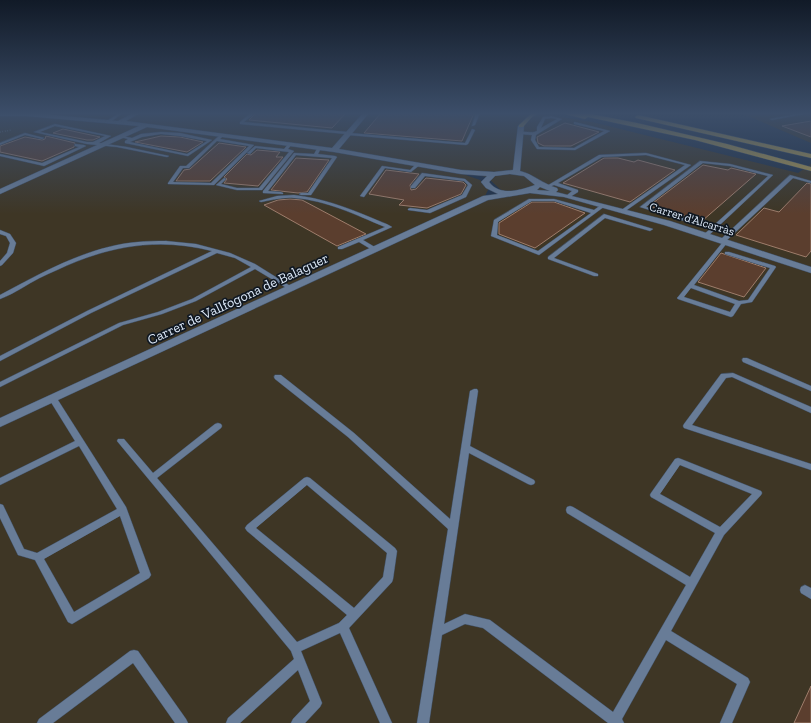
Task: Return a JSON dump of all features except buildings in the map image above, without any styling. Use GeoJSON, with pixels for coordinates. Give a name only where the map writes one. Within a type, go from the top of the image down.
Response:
{"type":"FeatureCollection","features":[{"type":"Feature","properties":{"kind":"highway"},"geometry":{"type":"LineString","coordinates":[[731,147],[811,169]]}},
{"type":"Feature","properties":{"kind":"highway"},"geometry":{"type":"LineString","coordinates":[[754,147],[811,162]]}},
{"type":"Feature","properties":{"kind":"highway"},"geometry":{"type":"LineString","coordinates":[[769,147],[811,156]]}},
{"type":"Feature","properties":{"kind":"street"},"geometry":{"type":"LineString","coordinates":[[0,192],[101,147]]}},
{"type":"Feature","properties":{"kind":"street"},"geometry":{"type":"LineString","coordinates":[[310,147],[462,172],[495,174],[516,173],[519,147]]}},
{"type":"Feature","properties":{"kind":"street"},"geometry":{"type":"LineString","coordinates":[[334,150],[337,147]]}},
{"type":"Feature","properties":{"kind":"street"},"geometry":{"type":"LineString","coordinates":[[462,172],[485,182],[492,189],[510,194]]}},
{"type":"Feature","properties":{"kind":"street","name":"Carrer d'Alcarràs"},"geometry":{"type":"LineString","coordinates":[[516,173],[533,178],[537,183],[566,195],[638,215],[811,270]]}},
{"type":"Feature","properties":{"kind":"street"},"geometry":{"type":"LineString","coordinates":[[485,182],[488,177],[495,174]]}},
{"type":"Feature","properties":{"kind":"street"},"geometry":{"type":"LineString","coordinates":[[528,192],[536,187],[537,183]]}},
{"type":"Feature","properties":{"kind":"street"},"geometry":{"type":"LineString","coordinates":[[486,198],[492,189]]}},
{"type":"Feature","properties":{"kind":"street","name":"Carrer d'Alcarràs"},"geometry":{"type":"LineString","coordinates":[[486,198],[528,192],[566,195]]}},
{"type":"Feature","properties":{"kind":"street","name":"Carrer de Vallfogona de Balaguer"},"geometry":{"type":"LineString","coordinates":[[0,423],[486,198]]}},
{"type":"Feature","properties":{"kind":"lane"},"geometry":{"type":"LineString","coordinates":[[41,165],[82,147]]}},
{"type":"Feature","properties":{"kind":"lane"},"geometry":{"type":"LineString","coordinates":[[121,147],[167,156]]}},
{"type":"Feature","properties":{"kind":"lane"},"geometry":{"type":"LineString","coordinates":[[149,147],[188,155],[200,147]]}},
{"type":"Feature","properties":{"kind":"lane"},"geometry":{"type":"LineString","coordinates":[[209,147],[186,167],[182,167],[170,183],[212,184],[250,147]]}},
{"type":"Feature","properties":{"kind":"lane"},"geometry":{"type":"LineString","coordinates":[[255,147],[285,150],[292,151],[260,189],[236,189],[218,185],[255,147]]}},
{"type":"Feature","properties":{"kind":"lane"},"geometry":{"type":"LineString","coordinates":[[285,150],[288,147]]}},
{"type":"Feature","properties":{"kind":"lane"},"geometry":{"type":"LineString","coordinates":[[537,147],[538,148],[571,149],[576,147]]}},
{"type":"Feature","properties":{"kind":"lane"},"geometry":{"type":"LineString","coordinates":[[315,156],[319,148]]}},
{"type":"Feature","properties":{"kind":"lane"},"geometry":{"type":"LineString","coordinates":[[295,154],[315,156],[335,157],[309,194],[265,192],[295,154]]}},
{"type":"Feature","properties":{"kind":"lane"},"geometry":{"type":"LineString","coordinates":[[547,187],[601,156],[646,154],[688,165],[622,211]]}},
{"type":"Feature","properties":{"kind":"lane"},"geometry":{"type":"LineString","coordinates":[[0,155],[54,168]]}},
{"type":"Feature","properties":{"kind":"lane"},"geometry":{"type":"LineString","coordinates":[[705,236],[770,175],[730,165],[702,162],[642,207],[713,228]]}},
{"type":"Feature","properties":{"kind":"lane"},"geometry":{"type":"LineString","coordinates":[[362,196],[384,167],[412,171],[419,164]]}},
{"type":"Feature","properties":{"kind":"lane"},"geometry":{"type":"LineString","coordinates":[[440,176],[446,169]]}},
{"type":"Feature","properties":{"kind":"lane"},"geometry":{"type":"LineString","coordinates":[[410,209],[428,212],[464,196],[470,185],[465,180],[424,174],[413,187]]}},
{"type":"Feature","properties":{"kind":"lane"},"geometry":{"type":"LineString","coordinates":[[739,303],[731,315],[680,298],[724,242],[792,176],[811,182]]}},
{"type":"Feature","properties":{"kind":"lane"},"geometry":{"type":"LineString","coordinates":[[554,183],[576,191],[566,195]]}},
{"type":"Feature","properties":{"kind":"lane"},"geometry":{"type":"LineString","coordinates":[[528,192],[531,200]]}},
{"type":"Feature","properties":{"kind":"lane"},"geometry":{"type":"LineString","coordinates":[[261,201],[276,196],[313,198],[389,227],[340,248]]}},
{"type":"Feature","properties":{"kind":"lane"},"geometry":{"type":"LineString","coordinates":[[594,212],[554,200],[531,200],[496,221],[494,236],[539,253],[603,206]]}},
{"type":"Feature","properties":{"kind":"lane"},"geometry":{"type":"LineString","coordinates":[[452,201],[466,208]]}},
{"type":"Feature","properties":{"kind":"lane"},"geometry":{"type":"LineString","coordinates":[[437,208],[452,214]]}},
{"type":"Feature","properties":{"kind":"lane"},"geometry":{"type":"LineString","coordinates":[[631,223],[638,215]]}},
{"type":"Feature","properties":{"kind":"lane"},"geometry":{"type":"LineString","coordinates":[[596,275],[550,258],[604,216],[650,229]]}},
{"type":"Feature","properties":{"kind":"lane"},"geometry":{"type":"LineString","coordinates":[[0,232],[8,235],[13,242],[10,253],[0,264]]}},
{"type":"Feature","properties":{"kind":"lane"},"geometry":{"type":"LineString","coordinates":[[359,240],[376,250]]}},
{"type":"Feature","properties":{"kind":"lane"},"geometry":{"type":"LineString","coordinates":[[0,297],[45,274],[101,250],[125,244],[168,241],[201,246],[229,255],[292,289]]}},
{"type":"Feature","properties":{"kind":"lane"},"geometry":{"type":"LineString","coordinates":[[0,359],[89,312],[217,251]]}},
{"type":"Feature","properties":{"kind":"lane"},"geometry":{"type":"LineString","coordinates":[[727,252],[773,267]]}},
{"type":"Feature","properties":{"kind":"lane"},"geometry":{"type":"LineString","coordinates":[[690,286],[739,303],[750,301],[778,259]]}},
{"type":"Feature","properties":{"kind":"lane"},"geometry":{"type":"LineString","coordinates":[[0,385],[121,324],[160,313],[194,300],[255,268]]}},
{"type":"Feature","properties":{"kind":"lane"},"geometry":{"type":"LineString","coordinates":[[745,360],[811,388]]}},
{"type":"Feature","properties":{"kind":"lane"},"geometry":{"type":"LineString","coordinates":[[811,410],[733,375],[724,376],[687,426],[811,466]]}},
{"type":"Feature","properties":{"kind":"lane"},"geometry":{"type":"LineString","coordinates":[[278,377],[351,435],[453,528]]}},
{"type":"Feature","properties":{"kind":"lane"},"geometry":{"type":"LineString","coordinates":[[423,723],[474,391]]}},
{"type":"Feature","properties":{"kind":"lane"},"geometry":{"type":"LineString","coordinates":[[0,508],[21,552],[38,558],[72,620],[146,575],[123,510],[53,399]]}},
{"type":"Feature","properties":{"kind":"lane"},"geometry":{"type":"LineString","coordinates":[[152,478],[218,426]]}},
{"type":"Feature","properties":{"kind":"lane"},"geometry":{"type":"LineString","coordinates":[[121,441],[295,648],[316,703],[296,723]]}},
{"type":"Feature","properties":{"kind":"lane"},"geometry":{"type":"LineString","coordinates":[[0,482],[80,442]]}},
{"type":"Feature","properties":{"kind":"lane"},"geometry":{"type":"LineString","coordinates":[[465,447],[531,482]]}},
{"type":"Feature","properties":{"kind":"lane"},"geometry":{"type":"LineString","coordinates":[[437,632],[465,619],[486,624],[617,722],[664,633],[721,532],[758,494],[678,461],[654,495],[721,532]]}},
{"type":"Feature","properties":{"kind":"lane"},"geometry":{"type":"LineString","coordinates":[[295,648],[343,627],[388,579],[392,550],[307,480],[250,528],[354,615]]}},
{"type":"Feature","properties":{"kind":"lane"},"geometry":{"type":"LineString","coordinates":[[38,558],[123,510]]}},
{"type":"Feature","properties":{"kind":"lane"},"geometry":{"type":"LineString","coordinates":[[570,510],[692,583]]}},
{"type":"Feature","properties":{"kind":"lane"},"geometry":{"type":"LineString","coordinates":[[343,627],[386,723]]}},
{"type":"Feature","properties":{"kind":"lane"},"geometry":{"type":"LineString","coordinates":[[664,633],[744,682],[726,723]]}},
{"type":"Feature","properties":{"kind":"lane"},"geometry":{"type":"LineString","coordinates":[[43,723],[134,655],[182,723]]}},
{"type":"Feature","properties":{"kind":"lane"},"geometry":{"type":"LineString","coordinates":[[232,722],[300,661]]}},
{"type":"Feature","properties":{"kind":"shaded area"},"geometry":{"type":"Polygon","coordinates":[[[0,147],[692,147],[798,173],[811,164],[811,723],[0,723],[0,147]],[[454,171],[480,180],[489,188],[484,198],[368,254],[503,192],[487,177],[454,171]]]}}]}
